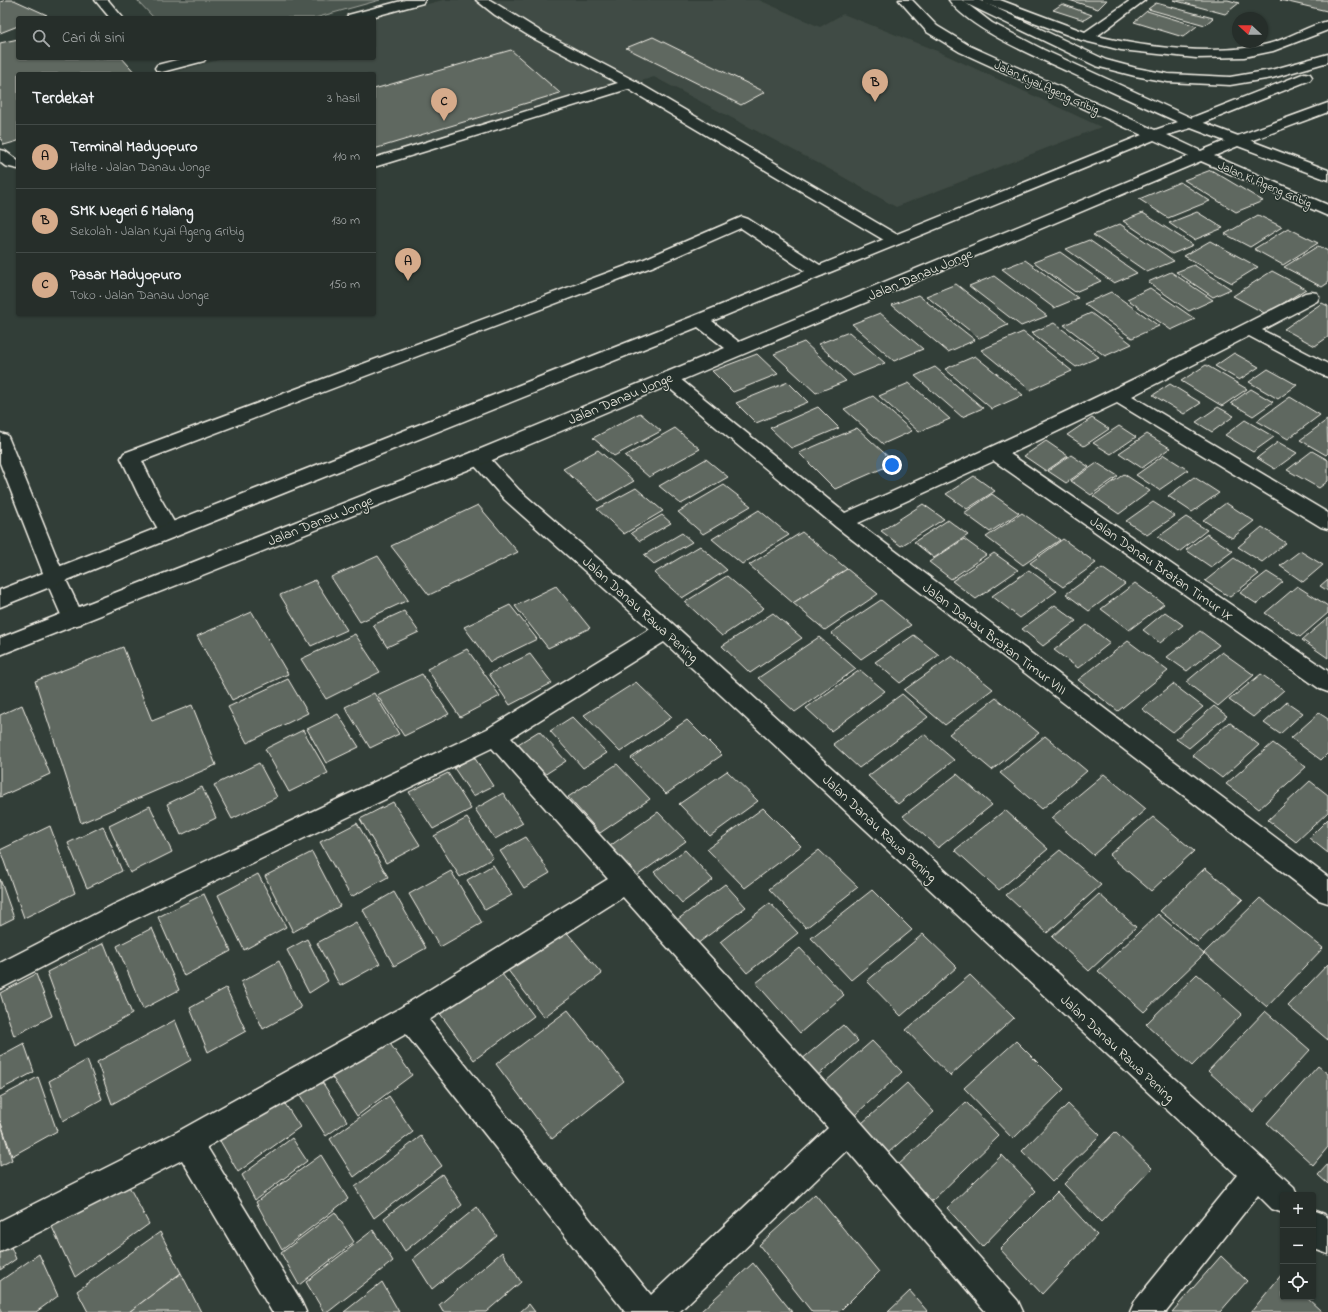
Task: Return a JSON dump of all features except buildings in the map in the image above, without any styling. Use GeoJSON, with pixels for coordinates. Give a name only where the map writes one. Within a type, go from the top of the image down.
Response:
{"type":"FeatureCollection","features":[{"type":"Feature","properties":{"kind":"main road"},"geometry":{"type":"LineString","coordinates":[[101,0],[115,16]]}},
{"type":"Feature","properties":{"kind":"main road"},"geometry":{"type":"LineString","coordinates":[[360,16],[419,0]]}},
{"type":"Feature","properties":{"kind":"main road"},"geometry":{"type":"LineString","coordinates":[[482,0],[503,15],[630,84],[895,240]]}},
{"type":"Feature","properties":{"kind":"main road","name":"Jalan Kyai Ageng Gribig"},"geometry":{"type":"LineString","coordinates":[[905,0],[932,29],[965,50],[1201,156]]}},
{"type":"Feature","properties":{"kind":"main road","name":"Jalan Kyai Ageng Gribig"},"geometry":{"type":"LineString","coordinates":[[955,0],[987,26],[1039,52],[1192,123],[1237,141]]}},
{"type":"Feature","properties":{"kind":"main road"},"geometry":{"type":"LineString","coordinates":[[969,0],[1101,63],[1135,72],[1168,78],[1230,81],[1272,74],[1328,58]]}},
{"type":"Feature","properties":{"kind":"main road"},"geometry":{"type":"LineString","coordinates":[[988,0],[1086,37],[1121,46],[1196,54],[1244,53],[1273,47],[1328,25]]}},
{"type":"Feature","properties":{"kind":"main road"},"geometry":{"type":"LineString","coordinates":[[1086,37],[1101,28],[1139,0]]}},
{"type":"Feature","properties":{"kind":"main road"},"geometry":{"type":"LineString","coordinates":[[160,67],[190,60]]}},
{"type":"Feature","properties":{"kind":"main road"},"geometry":{"type":"LineString","coordinates":[[0,599],[700,320],[817,271],[1154,135],[1192,123],[1328,68]]}},
{"type":"Feature","properties":{"kind":"main road"},"geometry":{"type":"LineString","coordinates":[[376,162],[630,84]]}},
{"type":"Feature","properties":{"kind":"main road","name":"Jalan Danau Jonge"},"geometry":{"type":"LineString","coordinates":[[0,647],[478,458],[1237,141],[1328,107]]}},
{"type":"Feature","properties":{"kind":"main road"},"geometry":{"type":"LineString","coordinates":[[1237,141],[1328,175]]}},
{"type":"Feature","properties":{"kind":"main road"},"geometry":{"type":"LineString","coordinates":[[0,154],[10,163],[16,164]]}},
{"type":"Feature","properties":{"kind":"main road","name":"Jalan Ki Ageng Gribig"},"geometry":{"type":"LineString","coordinates":[[1201,156],[1328,211]]}},
{"type":"Feature","properties":{"kind":"main road"},"geometry":{"type":"LineString","coordinates":[[169,531],[148,494],[131,458],[648,263],[742,222],[817,271]]}},
{"type":"Feature","properties":{"kind":"main road"},"geometry":{"type":"LineString","coordinates":[[843,522],[1119,396],[1311,298]]}},
{"type":"Feature","properties":{"kind":"main road"},"geometry":{"type":"LineString","coordinates":[[700,320],[738,350]]}},
{"type":"Feature","properties":{"kind":"main road"},"geometry":{"type":"LineString","coordinates":[[1250,330],[1328,371]]}},
{"type":"Feature","properties":{"kind":"main road","name":"Jalan Danau Bratan Timur VIII"},"geometry":{"type":"LineString","coordinates":[[668,378],[843,522],[1328,892]]}},
{"type":"Feature","properties":{"kind":"main road"},"geometry":{"type":"LineString","coordinates":[[1119,396],[1328,522]]}},
{"type":"Feature","properties":{"kind":"main road"},"geometry":{"type":"LineString","coordinates":[[0,439],[55,578],[73,618]]}},
{"type":"Feature","properties":{"kind":"main road","name":"Jalan Danau Bratan Timur IX"},"geometry":{"type":"LineString","coordinates":[[996,453],[1328,683]]}},
{"type":"Feature","properties":{"kind":"main road","name":"Jalan Danau Rawa Pening"},"geometry":{"type":"LineString","coordinates":[[478,458],[512,495],[665,630],[1280,1195]]}},
{"type":"Feature","properties":{"kind":"main road"},"geometry":{"type":"LineString","coordinates":[[0,977],[122,913],[495,736],[665,630]]}},
{"type":"Feature","properties":{"kind":"main road"},"geometry":{"type":"LineString","coordinates":[[495,736],[848,1129],[1007,1312]]}},
{"type":"Feature","properties":{"kind":"main road"},"geometry":{"type":"LineString","coordinates":[[0,1237],[187,1142],[410,1017],[626,881]]}},
{"type":"Feature","properties":{"kind":"main road"},"geometry":{"type":"LineString","coordinates":[[410,1017],[645,1312]]}},
{"type":"Feature","properties":{"kind":"main road"},"geometry":{"type":"LineString","coordinates":[[656,1312],[848,1129]]}},
{"type":"Feature","properties":{"kind":"main road"},"geometry":{"type":"LineString","coordinates":[[187,1142],[290,1312]]}},
{"type":"Feature","properties":{"kind":"main road"},"geometry":{"type":"LineString","coordinates":[[1146,1312],[1256,1175]]}},
{"type":"Feature","properties":{"kind":"main road"},"geometry":{"type":"LineString","coordinates":[[1316,1228],[1328,1239]]}},
{"type":"Feature","properties":{"kind":"shaded area"},"geometry":{"type":"Polygon","coordinates":[[[137,0],[380,0],[322,16],[152,16],[137,0]]]}},
{"type":"Feature","properties":{"kind":"shaded area"},"geometry":{"type":"Polygon","coordinates":[[[443,0],[759,0],[820,27],[843,14],[937,51],[1101,127],[896,207],[831,170],[654,77],[376,165],[376,72],[174,72],[218,60],[376,60],[376,17],[443,0]]]}},
{"type":"Feature","properties":{"kind":"place","name":"SMK Negeri 6 Malang"},"geometry":{"type":"Point","coordinates":[875,102]}},
{"type":"Feature","properties":{"kind":"place","name":"Pasar Madyopuro"},"geometry":{"type":"Point","coordinates":[444,121]}},
{"type":"Feature","properties":{"kind":"place","name":"Terminal Madyopuro"},"geometry":{"type":"Point","coordinates":[408,281]}}]}
